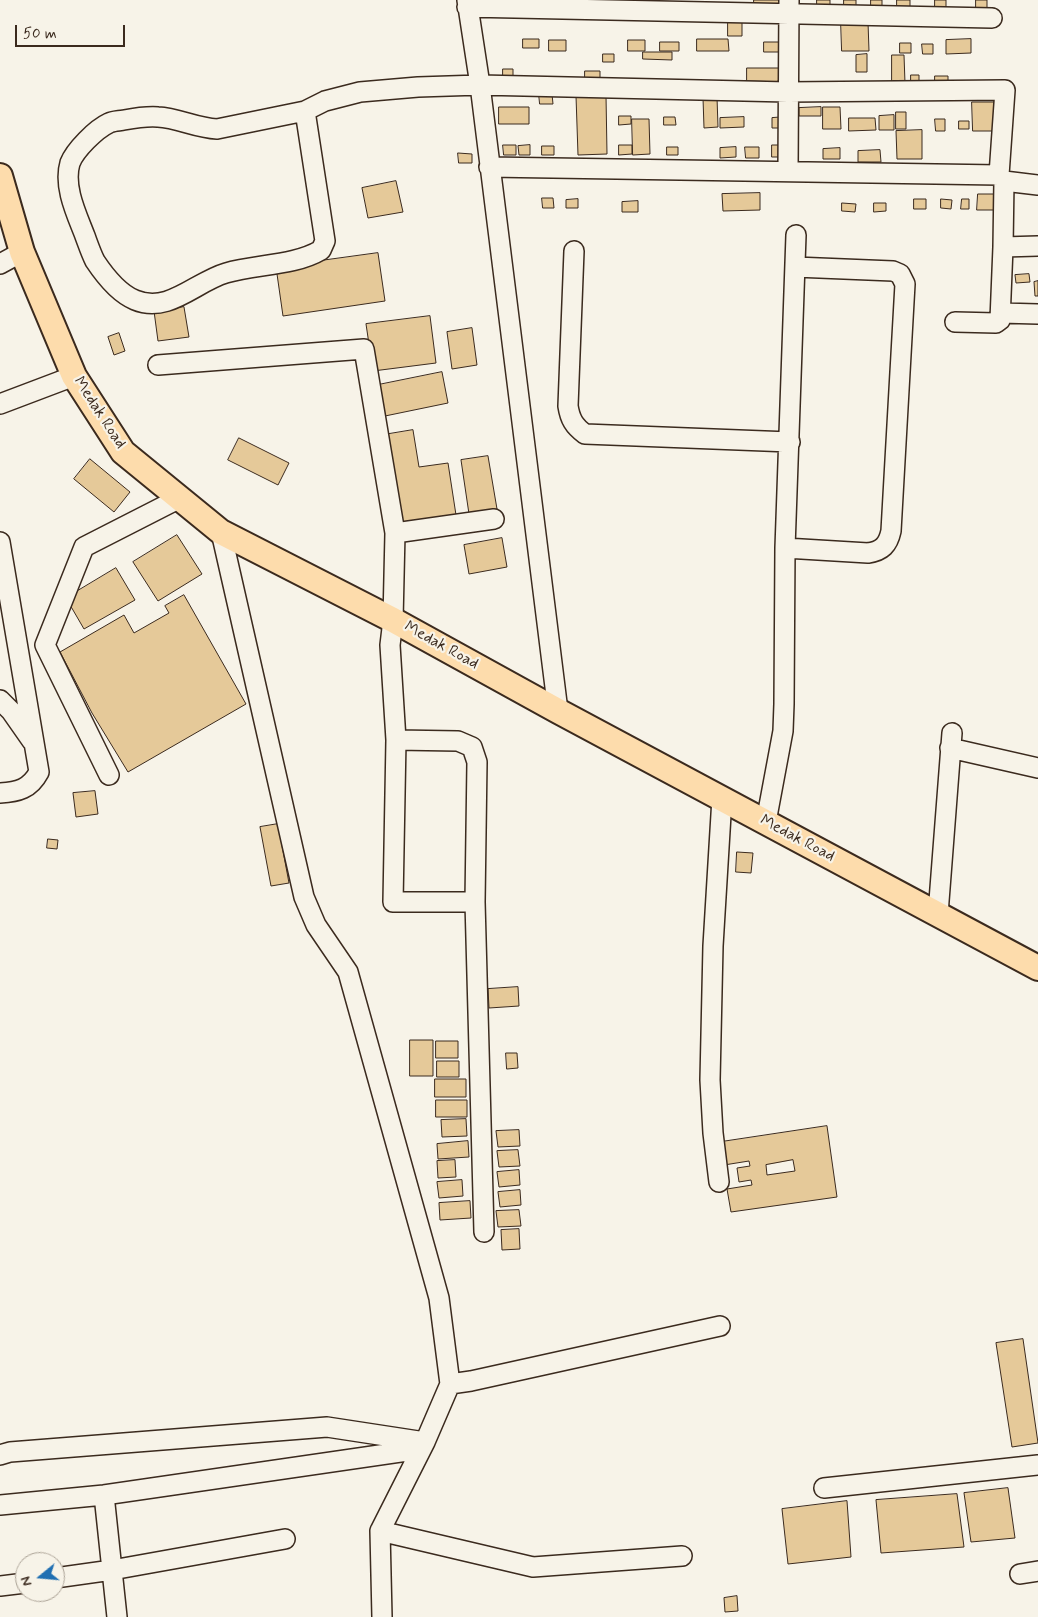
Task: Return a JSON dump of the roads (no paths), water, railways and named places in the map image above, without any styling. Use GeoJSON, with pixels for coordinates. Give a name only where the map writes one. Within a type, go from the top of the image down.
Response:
{"type":"FeatureCollection","features":[{"type":"Feature","properties":{"kind":"main road","name":"Medak Road"},"geometry":{"type":"LineString","coordinates":[[0,176],[22,252],[74,376],[122,452],[221,532],[393,620],[558,711],[1038,968]]}},
{"type":"Feature","properties":{"kind":"street"},"geometry":{"type":"LineString","coordinates":[[558,711],[480,85],[467,3],[789,7],[992,18]]}},
{"type":"Feature","properties":{"kind":"street"},"geometry":{"type":"LineString","coordinates":[[788,171],[789,7]]}},
{"type":"Feature","properties":{"kind":"street"},"geometry":{"type":"LineString","coordinates":[[305,111],[325,241],[321,250],[303,259],[227,272],[209,279],[166,303],[152,304],[136,300],[120,291],[106,276],[94,259],[74,207],[68,181],[70,164],[76,151],[109,123],[139,117],[158,116],[205,128],[217,129],[305,111],[325,101],[360,92],[418,86],[480,85],[788,92],[1005,90],[1001,178],[1003,247],[1000,320],[996,323],[955,322]]}},
{"type":"Feature","properties":{"kind":"street"},"geometry":{"type":"LineString","coordinates":[[489,167],[788,171],[1001,178],[1038,184]]}},
{"type":"Feature","properties":{"kind":"street"},"geometry":{"type":"LineString","coordinates":[[766,822],[783,731],[785,548],[796,235]]}},
{"type":"Feature","properties":{"kind":"street"},"geometry":{"type":"LineString","coordinates":[[1003,247],[1038,246]]}},
{"type":"Feature","properties":{"kind":"street"},"geometry":{"type":"LineString","coordinates":[[574,251],[568,406],[570,418],[576,427],[585,434],[790,442]]}},
{"type":"Feature","properties":{"kind":"street"},"geometry":{"type":"LineString","coordinates":[[0,264],[22,252]]}},
{"type":"Feature","properties":{"kind":"street"},"geometry":{"type":"LineString","coordinates":[[785,548],[868,553],[884,547],[889,540],[892,521],[906,284],[900,274],[893,271],[795,267]]}},
{"type":"Feature","properties":{"kind":"street"},"geometry":{"type":"LineString","coordinates":[[1001,314],[1038,314]]}},
{"type":"Feature","properties":{"kind":"street"},"geometry":{"type":"LineString","coordinates":[[158,365],[364,349],[395,533],[393,620],[390,645],[396,740],[393,902],[475,902]]}},
{"type":"Feature","properties":{"kind":"street"},"geometry":{"type":"LineString","coordinates":[[0,404],[74,376]]}},
{"type":"Feature","properties":{"kind":"street"},"geometry":{"type":"LineString","coordinates":[[109,775],[45,645],[84,547],[180,498]]}},
{"type":"Feature","properties":{"kind":"street"},"geometry":{"type":"LineString","coordinates":[[395,533],[494,519]]}},
{"type":"Feature","properties":{"kind":"street"},"geometry":{"type":"LineString","coordinates":[[221,532],[304,897],[316,925],[348,972],[439,1298],[450,1384],[423,1445],[380,1531],[379,1617]]}},
{"type":"Feature","properties":{"kind":"street"},"geometry":{"type":"LineString","coordinates":[[0,542],[39,772],[33,782],[16,792],[0,793]]}},
{"type":"Feature","properties":{"kind":"street"},"geometry":{"type":"LineString","coordinates":[[0,700],[34,744]]}},
{"type":"Feature","properties":{"kind":"street"},"geometry":{"type":"LineString","coordinates":[[396,740],[458,741],[472,747],[477,762],[475,902],[484,1232]]}},
{"type":"Feature","properties":{"kind":"street"},"geometry":{"type":"LineString","coordinates":[[938,914],[951,740],[1038,768]]}},
{"type":"Feature","properties":{"kind":"street"},"geometry":{"type":"LineString","coordinates":[[719,1182],[713,1134],[710,1080],[713,946],[722,798]]}},
{"type":"Feature","properties":{"kind":"street"},"geometry":{"type":"LineString","coordinates":[[450,1384],[720,1326]]}},
{"type":"Feature","properties":{"kind":"street"},"geometry":{"type":"LineString","coordinates":[[0,1455],[10,1452],[327,1427],[423,1445]]}},
{"type":"Feature","properties":{"kind":"street"},"geometry":{"type":"LineString","coordinates":[[0,1505],[104,1495],[423,1445]]}},
{"type":"Feature","properties":{"kind":"street"},"geometry":{"type":"LineString","coordinates":[[824,1488],[1038,1465]]}},
{"type":"Feature","properties":{"kind":"street"},"geometry":{"type":"LineString","coordinates":[[104,1495],[118,1617]]}},
{"type":"Feature","properties":{"kind":"street"},"geometry":{"type":"LineString","coordinates":[[380,1531],[533,1567],[682,1556]]}},
{"type":"Feature","properties":{"kind":"street"},"geometry":{"type":"LineString","coordinates":[[65,1577],[285,1539]]}},
{"type":"Feature","properties":{"kind":"street"},"geometry":{"type":"LineString","coordinates":[[0,1586],[15,1584]]}}]}
